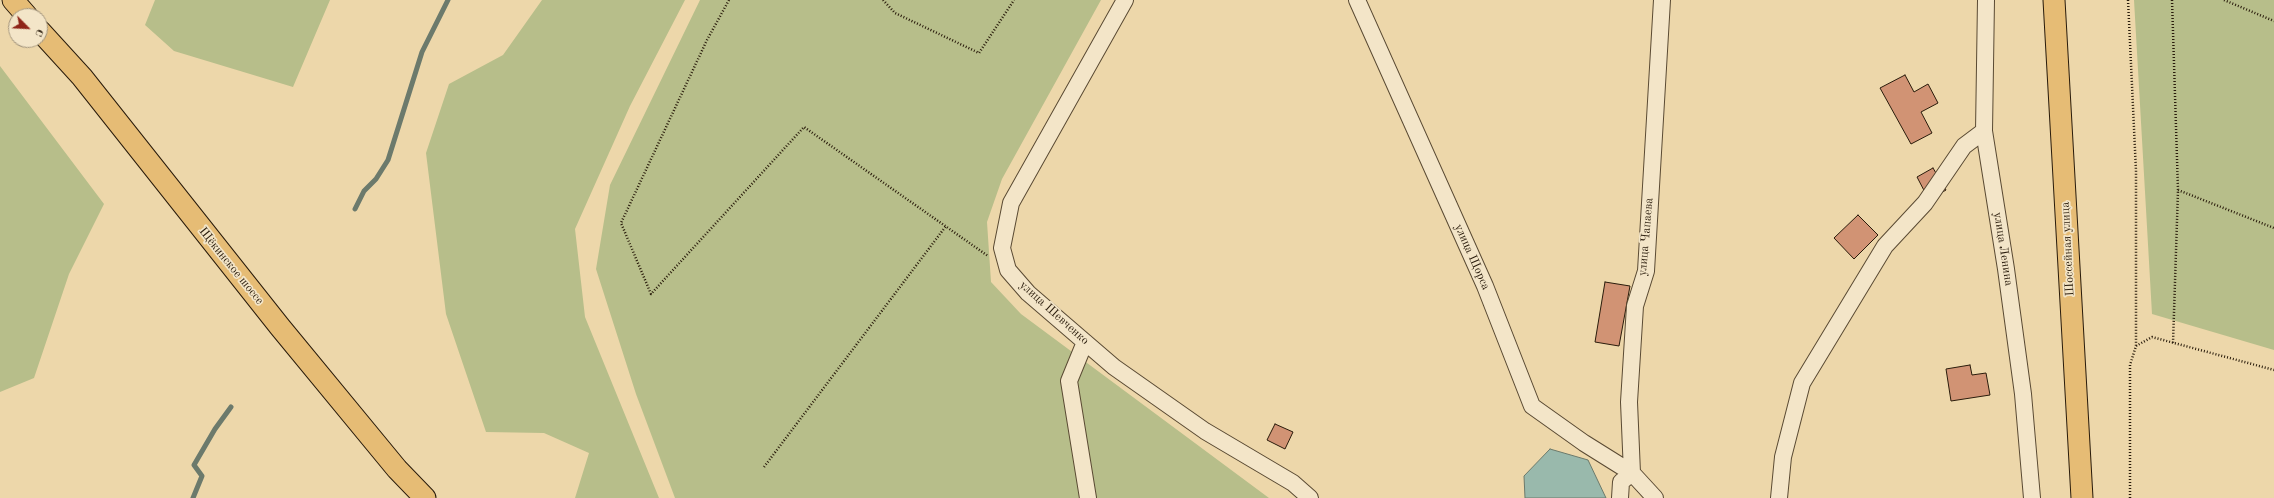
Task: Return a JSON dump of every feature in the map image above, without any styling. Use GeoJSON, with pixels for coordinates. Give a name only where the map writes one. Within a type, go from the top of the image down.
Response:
{"type":"FeatureCollection","features":[{"type":"Feature","properties":{"kind":"main road"},"geometry":{"type":"LineString","coordinates":[[13,0],[20,8]]}},
{"type":"Feature","properties":{"kind":"main road","name":"Шоссейная улица"},"geometry":{"type":"LineString","coordinates":[[2054,0],[2082,498]]}},
{"type":"Feature","properties":{"kind":"main road","name":"Щёкинское шоссе"},"geometry":{"type":"LineString","coordinates":[[48,40],[82,77],[285,334],[397,469],[425,498]]}},
{"type":"Feature","properties":{"kind":"street","name":"улица Шевченко"},"geometry":{"type":"LineString","coordinates":[[1125,0],[1011,203],[1002,248],[1008,270],[1028,293],[1114,367],[1206,431],[1294,483],[1310,498]]}},
{"type":"Feature","properties":{"kind":"street","name":"улица Щорса"},"geometry":{"type":"LineString","coordinates":[[1357,0],[1485,286],[1532,406],[1584,443],[1632,472]]}},
{"type":"Feature","properties":{"kind":"street","name":"улица Чапаева"},"geometry":{"type":"LineString","coordinates":[[1632,472],[1629,402],[1635,306],[1646,271],[1662,0]]}},
{"type":"Feature","properties":{"kind":"street","name":"улица Ленина"},"geometry":{"type":"LineString","coordinates":[[1986,0],[1984,130],[2006,269],[2023,394],[2032,498]]}},
{"type":"Feature","properties":{"kind":"street"},"geometry":{"type":"LineString","coordinates":[[1779,498],[1783,457],[1802,383],[1885,246],[1925,203],[1964,146],[1984,130]]}},
{"type":"Feature","properties":{"kind":"street"},"geometry":{"type":"LineString","coordinates":[[1084,342],[1069,381],[1088,498]]}},
{"type":"Feature","properties":{"kind":"street"},"geometry":{"type":"LineString","coordinates":[[1620,498],[1621,482],[1632,472],[1655,498]]}},
{"type":"Feature","properties":{"kind":"path"},"geometry":{"type":"LineString","coordinates":[[728,0],[707,40],[621,223],[651,294],[804,127],[1008,270]]}},
{"type":"Feature","properties":{"kind":"path"},"geometry":{"type":"LineString","coordinates":[[883,0],[895,13],[979,54],[1014,0]]}},
{"type":"Feature","properties":{"kind":"path"},"geometry":{"type":"LineString","coordinates":[[2128,0],[2136,171],[2136,346],[2130,365],[2130,498]]}},
{"type":"Feature","properties":{"kind":"path"},"geometry":{"type":"LineString","coordinates":[[2172,0],[2178,190],[2173,343]]}},
{"type":"Feature","properties":{"kind":"path"},"geometry":{"type":"LineString","coordinates":[[2224,0],[2274,21]]}},
{"type":"Feature","properties":{"kind":"path"},"geometry":{"type":"LineString","coordinates":[[2178,190],[2274,228]]}},
{"type":"Feature","properties":{"kind":"path"},"geometry":{"type":"LineString","coordinates":[[764,467],[946,226]]}},
{"type":"Feature","properties":{"kind":"path"},"geometry":{"type":"LineString","coordinates":[[2136,346],[2152,337],[2274,370]]}},
{"type":"Feature","properties":{"kind":"green space"},"geometry":{"type":"Polygon","coordinates":[[[155,0],[330,0],[293,87],[174,51],[145,25],[155,0]]]}},
{"type":"Feature","properties":{"kind":"green space"},"geometry":{"type":"Polygon","coordinates":[[[542,0],[685,0],[630,106],[575,229],[585,317],[659,498],[575,498],[589,453],[544,433],[486,432],[446,314],[426,153],[449,84],[503,55],[542,0]]]}},
{"type":"Feature","properties":{"kind":"green space"},"geometry":{"type":"Polygon","coordinates":[[[700,0],[1101,0],[1002,179],[987,222],[991,282],[1021,314],[1269,498],[675,498],[636,394],[596,269],[610,185],[700,0]]]}},
{"type":"Feature","properties":{"kind":"green space"},"geometry":{"type":"Polygon","coordinates":[[[2134,0],[2274,0],[2274,350],[2152,314],[2134,0]]]}},
{"type":"Feature","properties":{"kind":"green space"},"geometry":{"type":"Polygon","coordinates":[[[0,66],[104,204],[69,274],[34,378],[0,392],[0,66]]]}},
{"type":"Feature","properties":{"kind":"shaded area"},"geometry":{"type":"Polygon","coordinates":[[[1550,449],[1588,460],[1606,498],[1525,498],[1524,476],[1550,449]]]}},
{"type":"Feature","properties":{"kind":"building"},"geometry":{"type":"Polygon","coordinates":[[[1905,75],[1914,92],[1928,84],[1938,103],[1921,112],[1932,133],[1911,144],[1880,88],[1905,75]]]}},
{"type":"Feature","properties":{"kind":"building"},"geometry":{"type":"Polygon","coordinates":[[[1933,168],[1946,190],[1929,200],[1917,177],[1933,168]]]}},
{"type":"Feature","properties":{"kind":"building"},"geometry":{"type":"Polygon","coordinates":[[[1858,215],[1878,235],[1854,259],[1834,238],[1858,215]]]}},
{"type":"Feature","properties":{"kind":"building"},"geometry":{"type":"Polygon","coordinates":[[[1605,282],[1630,286],[1619,346],[1595,342],[1605,282]]]}},
{"type":"Feature","properties":{"kind":"building"},"geometry":{"type":"Polygon","coordinates":[[[1970,365],[1972,375],[1986,373],[1990,395],[1951,401],[1946,369],[1970,365]]]}},
{"type":"Feature","properties":{"kind":"building"},"geometry":{"type":"Polygon","coordinates":[[[1275,424],[1293,432],[1285,449],[1267,440],[1275,424]]]}},
{"type":"Feature","properties":{"kind":"waterway"},"geometry":{"type":"LineString","coordinates":[[355,209],[364,191],[376,179],[388,160],[422,52],[448,0]]}},
{"type":"Feature","properties":{"kind":"waterway"},"geometry":{"type":"LineString","coordinates":[[193,498],[202,476],[194,465],[215,429],[231,407]]}}]}
